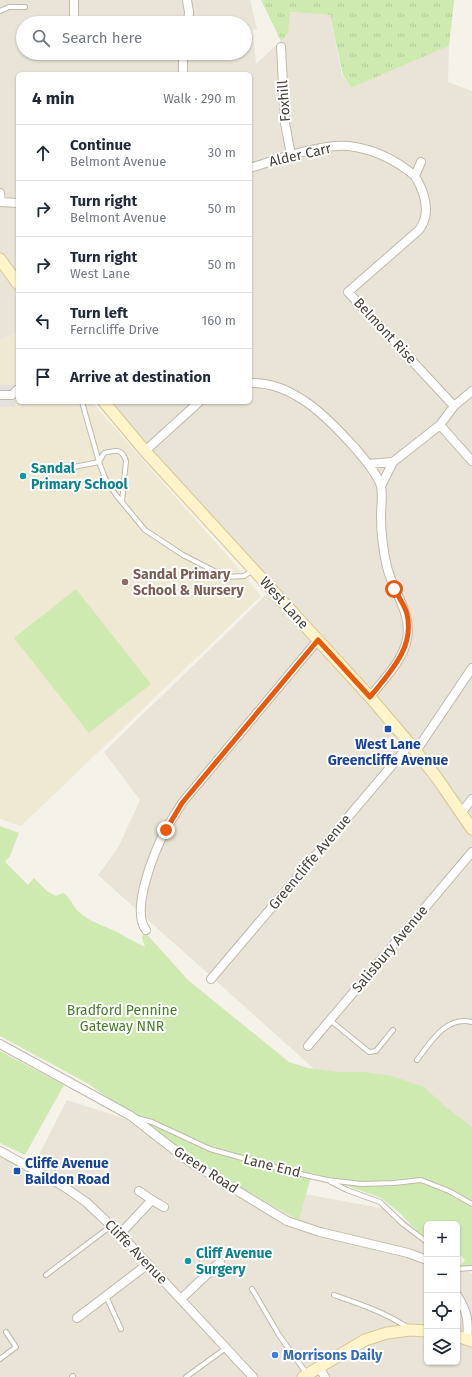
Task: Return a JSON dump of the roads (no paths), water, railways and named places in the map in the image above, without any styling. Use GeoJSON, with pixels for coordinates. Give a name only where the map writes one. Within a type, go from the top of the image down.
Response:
{"type":"FeatureCollection","features":[{"type":"Feature","properties":{"kind":"street"},"geometry":{"type":"LineString","coordinates":[[74,0],[74,16]]}},
{"type":"Feature","properties":{"kind":"street"},"geometry":{"type":"LineString","coordinates":[[187,0],[189,16]]}},
{"type":"Feature","properties":{"kind":"street","name":"Foxhill"},"geometry":{"type":"LineString","coordinates":[[281,47],[286,123],[290,155]]}},
{"type":"Feature","properties":{"kind":"street"},"geometry":{"type":"LineString","coordinates":[[183,60],[183,72]]}},
{"type":"Feature","properties":{"kind":"street","name":"Alder Carr"},"geometry":{"type":"LineString","coordinates":[[252,167],[290,155],[327,147],[347,146],[368,150],[380,155],[406,169],[415,176]]}},
{"type":"Feature","properties":{"kind":"street"},"geometry":{"type":"LineString","coordinates":[[415,176],[421,162]]}},
{"type":"Feature","properties":{"kind":"street","name":"Belmont Rise"},"geometry":{"type":"LineString","coordinates":[[415,176],[425,200],[426,209],[423,224],[419,230],[348,292],[454,406]]}},
{"type":"Feature","properties":{"kind":"street"},"geometry":{"type":"LineString","coordinates":[[0,192],[0,202],[16,203]]}},
{"type":"Feature","properties":{"kind":"street"},"geometry":{"type":"LineString","coordinates":[[0,259],[16,281]]}},
{"type":"Feature","properties":{"kind":"street"},"geometry":{"type":"LineString","coordinates":[[252,381],[282,389],[311,405],[340,432],[368,464],[381,486]]}},
{"type":"Feature","properties":{"kind":"street"},"geometry":{"type":"LineString","coordinates":[[0,395],[12,395],[16,391]]}},
{"type":"Feature","properties":{"kind":"street"},"geometry":{"type":"LineString","coordinates":[[370,697],[401,656],[408,638],[407,614],[389,575],[383,549],[381,486],[393,462],[440,425],[454,406],[472,391]]}},
{"type":"Feature","properties":{"kind":"street","name":"West Lane"},"geometry":{"type":"LineString","coordinates":[[106,404],[145,451],[370,697],[437,778],[472,829]]}},
{"type":"Feature","properties":{"kind":"street"},"geometry":{"type":"LineString","coordinates":[[145,451],[197,404]]}},
{"type":"Feature","properties":{"kind":"street"},"geometry":{"type":"LineString","coordinates":[[440,425],[472,461]]}},
{"type":"Feature","properties":{"kind":"street"},"geometry":{"type":"LineString","coordinates":[[368,464],[393,462]]}},
{"type":"Feature","properties":{"kind":"street"},"geometry":{"type":"LineString","coordinates":[[146,930],[142,925],[140,917],[143,892],[154,856],[166,830],[182,803],[318,640]]}},
{"type":"Feature","properties":{"kind":"street","name":"Greencliffe Avenue"},"geometry":{"type":"LineString","coordinates":[[211,979],[413,748],[472,668]]}},
{"type":"Feature","properties":{"kind":"street"},"geometry":{"type":"LineString","coordinates":[[461,813],[472,799]]}},
{"type":"Feature","properties":{"kind":"street","name":"Salisbury Avenue"},"geometry":{"type":"LineString","coordinates":[[308,1046],[472,852]]}},
{"type":"Feature","properties":{"kind":"street","name":"Green Road"},"geometry":{"type":"LineString","coordinates":[[0,1044],[131,1116],[190,1162],[287,1221],[320,1232],[424,1259]]}},
{"type":"Feature","properties":{"kind":"street","name":"Cliffe Avenue"},"geometry":{"type":"LineString","coordinates":[[0,1151],[63,1186],[86,1202],[120,1234],[254,1377]]}},
{"type":"Feature","properties":{"kind":"street"},"geometry":{"type":"LineString","coordinates":[[139,1191],[164,1207]]}},
{"type":"Feature","properties":{"kind":"street"},"geometry":{"type":"LineString","coordinates":[[120,1234],[152,1200]]}},
{"type":"Feature","properties":{"kind":"street"},"geometry":{"type":"LineString","coordinates":[[181,1299],[220,1262]]}},
{"type":"Feature","properties":{"kind":"street"},"geometry":{"type":"LineString","coordinates":[[77,1318],[148,1264]]}},
{"type":"Feature","properties":{"kind":"street"},"geometry":{"type":"LineString","coordinates":[[460,1301],[467,1314],[468,1326],[465,1339]]}},
{"type":"Feature","properties":{"kind":"street"},"geometry":{"type":"LineString","coordinates":[[305,1376],[365,1340],[387,1333],[410,1330],[424,1331]]}},
{"type":"Feature","properties":{"kind":"street"},"geometry":{"type":"LineString","coordinates":[[319,1367],[325,1377]]}},
{"type":"Feature","properties":{"kind":"lane"},"geometry":{"type":"LineString","coordinates":[[0,11],[9,7],[25,8]]}},
{"type":"Feature","properties":{"kind":"lane"},"geometry":{"type":"LineString","coordinates":[[83,404],[99,462],[110,487],[145,530],[183,555],[226,576],[244,576],[254,570]]}},
{"type":"Feature","properties":{"kind":"lane"},"geometry":{"type":"LineString","coordinates":[[56,469],[74,468],[99,462],[104,453],[113,450],[119,451],[124,455],[126,468],[123,483],[122,502]]}},
{"type":"Feature","properties":{"kind":"lane"},"geometry":{"type":"LineString","coordinates":[[330,1020],[369,1052],[376,1051],[393,1030]]}},
{"type":"Feature","properties":{"kind":"lane"},"geometry":{"type":"LineString","coordinates":[[417,1060],[439,1032],[448,1025],[466,1020],[472,1022]]}},
{"type":"Feature","properties":{"kind":"lane","name":"Lane End"},"geometry":{"type":"LineString","coordinates":[[131,1116],[152,1122],[210,1149],[232,1156],[327,1180],[362,1184],[421,1180],[449,1191],[472,1204]]}},
{"type":"Feature","properties":{"kind":"lane"},"geometry":{"type":"LineString","coordinates":[[327,1180],[347,1190],[380,1202],[403,1224],[424,1240]]}},
{"type":"Feature","properties":{"kind":"lane"},"geometry":{"type":"LineString","coordinates":[[46,1275],[112,1226]]}},
{"type":"Feature","properties":{"kind":"lane"},"geometry":{"type":"LineString","coordinates":[[460,1269],[472,1268]]}},
{"type":"Feature","properties":{"kind":"lane"},"geometry":{"type":"LineString","coordinates":[[252,1289],[305,1376]]}},
{"type":"Feature","properties":{"kind":"lane"},"geometry":{"type":"LineString","coordinates":[[334,1295],[374,1309],[392,1318],[410,1330]]}},
{"type":"Feature","properties":{"kind":"lane"},"geometry":{"type":"LineString","coordinates":[[106,1296],[121,1329]]}},
{"type":"Feature","properties":{"kind":"lane"},"geometry":{"type":"LineString","coordinates":[[0,1359],[16,1347],[6,1332]]}},
{"type":"Feature","properties":{"kind":"lane"},"geometry":{"type":"LineString","coordinates":[[186,1377],[226,1348]]}},
{"type":"Feature","properties":{"kind":"place","name":"Sandal Primary School"},"geometry":{"type":"Point","coordinates":[23,476]}},
{"type":"Feature","properties":{"kind":"place","name":"Sandal Primary School & Nursery"},"geometry":{"type":"Point","coordinates":[125,582]}},
{"type":"Feature","properties":{"kind":"place","name":"West Lane Greencliffe Avenue"},"geometry":{"type":"Point","coordinates":[388,729]}},
{"type":"Feature","properties":{"kind":"place","name":"Cliffe Avenue Baildon Road"},"geometry":{"type":"Point","coordinates":[17,1171]}},
{"type":"Feature","properties":{"kind":"place","name":"Cliff Avenue Surgery"},"geometry":{"type":"Point","coordinates":[188,1261]}},
{"type":"Feature","properties":{"kind":"place","name":"Morrisons Daily"},"geometry":{"type":"Point","coordinates":[275,1355]}},
{"type":"Feature","properties":{"kind":"park label","name":"Bradford Pennine Gateway NNR"},"geometry":{"type":"Point","coordinates":[122,1018]}}]}
